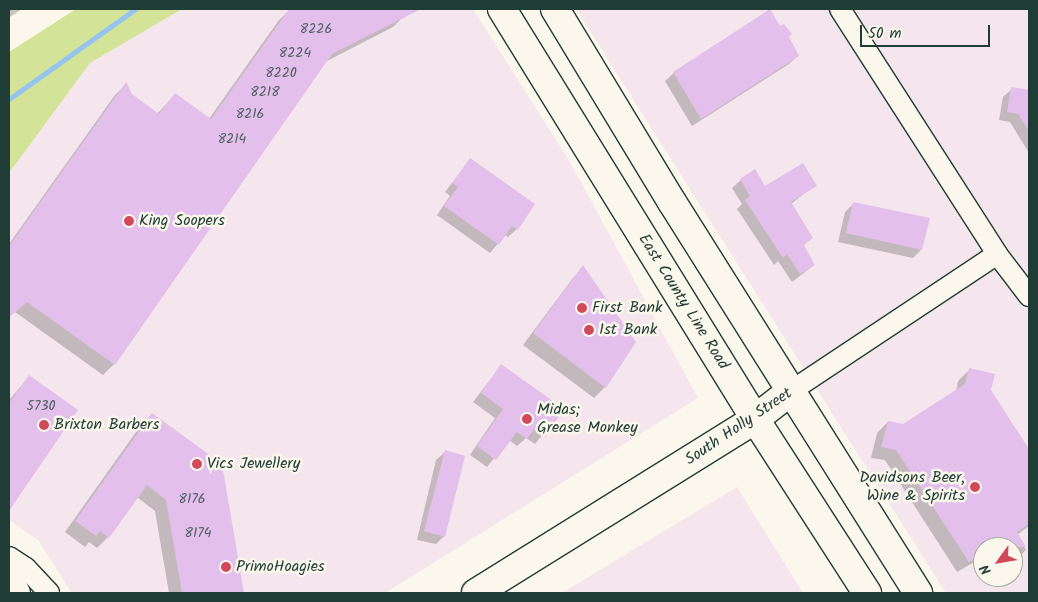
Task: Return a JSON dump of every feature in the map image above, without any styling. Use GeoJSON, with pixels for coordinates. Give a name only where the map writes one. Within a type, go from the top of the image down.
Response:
{"type":"FeatureCollection","features":[{"type":"Feature","properties":{"kind":"main road","name":"East County Line Road"},"geometry":{"type":"LineString","coordinates":[[502,9],[756,419],[867,593]]}},
{"type":"Feature","properties":{"kind":"main road"},"geometry":{"type":"LineString","coordinates":[[555,9],[918,593]]}},
{"type":"Feature","properties":{"kind":"main road","name":"South Holly Street"},"geometry":{"type":"LineString","coordinates":[[476,593],[756,419],[791,391]]}},
{"type":"Feature","properties":{"kind":"street"},"geometry":{"type":"LineString","coordinates":[[840,9],[997,254],[1029,296]]}},
{"type":"Feature","properties":{"kind":"street","name":"South Holly Street"},"geometry":{"type":"LineString","coordinates":[[791,391],[997,254]]}},
{"type":"Feature","properties":{"kind":"street"},"geometry":{"type":"LineString","coordinates":[[9,557],[26,568],[49,593]]}},
{"type":"Feature","properties":{"kind":"street"},"geometry":{"type":"LineString","coordinates":[[9,570],[20,593]]}},
{"type":"Feature","properties":{"kind":"shaded area"},"geometry":{"type":"Polygon","coordinates":[[[182,9],[473,9],[570,162],[698,398],[385,593],[72,593],[38,540],[9,520],[9,173],[90,63],[182,9]]]}},
{"type":"Feature","properties":{"kind":"shaded area"},"geometry":{"type":"Polygon","coordinates":[[[576,9],[1029,9],[1029,593],[946,593],[576,9]]]}},
{"type":"Feature","properties":{"kind":"shaded area"},"geometry":{"type":"Polygon","coordinates":[[[737,487],[803,593],[562,593],[737,487]]]}},
{"type":"Feature","properties":{"kind":"green space"},"geometry":{"type":"Polygon","coordinates":[[[76,9],[182,9],[90,63],[9,173],[9,52],[76,9]]]}},
{"type":"Feature","properties":{"kind":"building"},"geometry":{"type":"Polygon","coordinates":[[[289,9],[421,9],[332,54],[115,365],[27,302],[9,317],[9,246],[126,82],[132,94],[159,114],[175,93],[211,119],[289,9]]]}},
{"type":"Feature","properties":{"kind":"building"},"geometry":{"type":"Polygon","coordinates":[[[770,9],[780,26],[784,24],[792,34],[789,37],[799,56],[701,119],[673,72],[770,9]]]}},
{"type":"Feature","properties":{"kind":"building"},"geometry":{"type":"Polygon","coordinates":[[[1011,87],[1029,90],[1029,131],[1018,114],[1007,112],[1011,87]]]}},
{"type":"Feature","properties":{"kind":"building"},"geometry":{"type":"Polygon","coordinates":[[[470,158],[535,204],[518,230],[512,226],[499,245],[444,206],[458,187],[452,183],[470,158]]]}},
{"type":"Feature","properties":{"kind":"building"},"geometry":{"type":"Polygon","coordinates":[[[803,163],[817,186],[791,202],[813,238],[804,245],[815,265],[800,274],[787,254],[783,258],[745,200],[750,196],[740,179],[755,169],[765,186],[803,163]]]}},
{"type":"Feature","properties":{"kind":"building"},"geometry":{"type":"Polygon","coordinates":[[[853,202],[930,218],[922,250],[846,233],[853,202]]]}},
{"type":"Feature","properties":{"kind":"building","name":"First Bank"},"geometry":{"type":"Polygon","coordinates":[[[583,265],[636,342],[606,388],[533,333],[583,265]]]}},
{"type":"Feature","properties":{"kind":"building","name":"Midas; Grease Monkey"},"geometry":{"type":"Polygon","coordinates":[[[501,364],[564,409],[545,437],[534,429],[527,439],[517,432],[496,460],[477,446],[503,409],[481,393],[501,364]]]}},
{"type":"Feature","properties":{"kind":"building","name":"Davidsons Beer, Wine & Spirits"},"geometry":{"type":"Polygon","coordinates":[[[969,368],[995,374],[991,390],[1029,449],[1029,524],[1017,532],[1020,537],[973,537],[973,560],[969,562],[896,450],[881,447],[888,421],[903,424],[965,384],[969,368]]]}},
{"type":"Feature","properties":{"kind":"building"},"geometry":{"type":"Polygon","coordinates":[[[29,375],[78,410],[9,511],[9,403],[29,375]]]}},
{"type":"Feature","properties":{"kind":"building"},"geometry":{"type":"Polygon","coordinates":[[[152,413],[222,464],[244,593],[182,593],[166,500],[147,485],[109,538],[100,531],[96,536],[75,521],[152,413]]]}},
{"type":"Feature","properties":{"kind":"building"},"geometry":{"type":"Polygon","coordinates":[[[445,450],[465,456],[445,537],[424,531],[445,450]]]}},
{"type":"Feature","properties":{"kind":"waterway"},"geometry":{"type":"LineString","coordinates":[[9,99],[135,9]]}},
{"type":"Feature","properties":{"kind":"place","name":"King Soopers"},"geometry":{"type":"Point","coordinates":[129,221]}},
{"type":"Feature","properties":{"kind":"place","name":"First Bank"},"geometry":{"type":"Point","coordinates":[582,308]}},
{"type":"Feature","properties":{"kind":"place","name":"1st Bank"},"geometry":{"type":"Point","coordinates":[589,330]}},
{"type":"Feature","properties":{"kind":"place","name":"Midas; Grease Monkey"},"geometry":{"type":"Point","coordinates":[527,419]}},
{"type":"Feature","properties":{"kind":"place","name":"Brixton Barbers"},"geometry":{"type":"Point","coordinates":[44,425]}},
{"type":"Feature","properties":{"kind":"place","name":"Vics Jewellery"},"geometry":{"type":"Point","coordinates":[197,464]}},
{"type":"Feature","properties":{"kind":"place","name":"Davidsons Beer, Wine & Spirits"},"geometry":{"type":"Point","coordinates":[975,487]}},
{"type":"Feature","properties":{"kind":"place","name":"PrimoHoagies"},"geometry":{"type":"Point","coordinates":[226,567]}}]}
